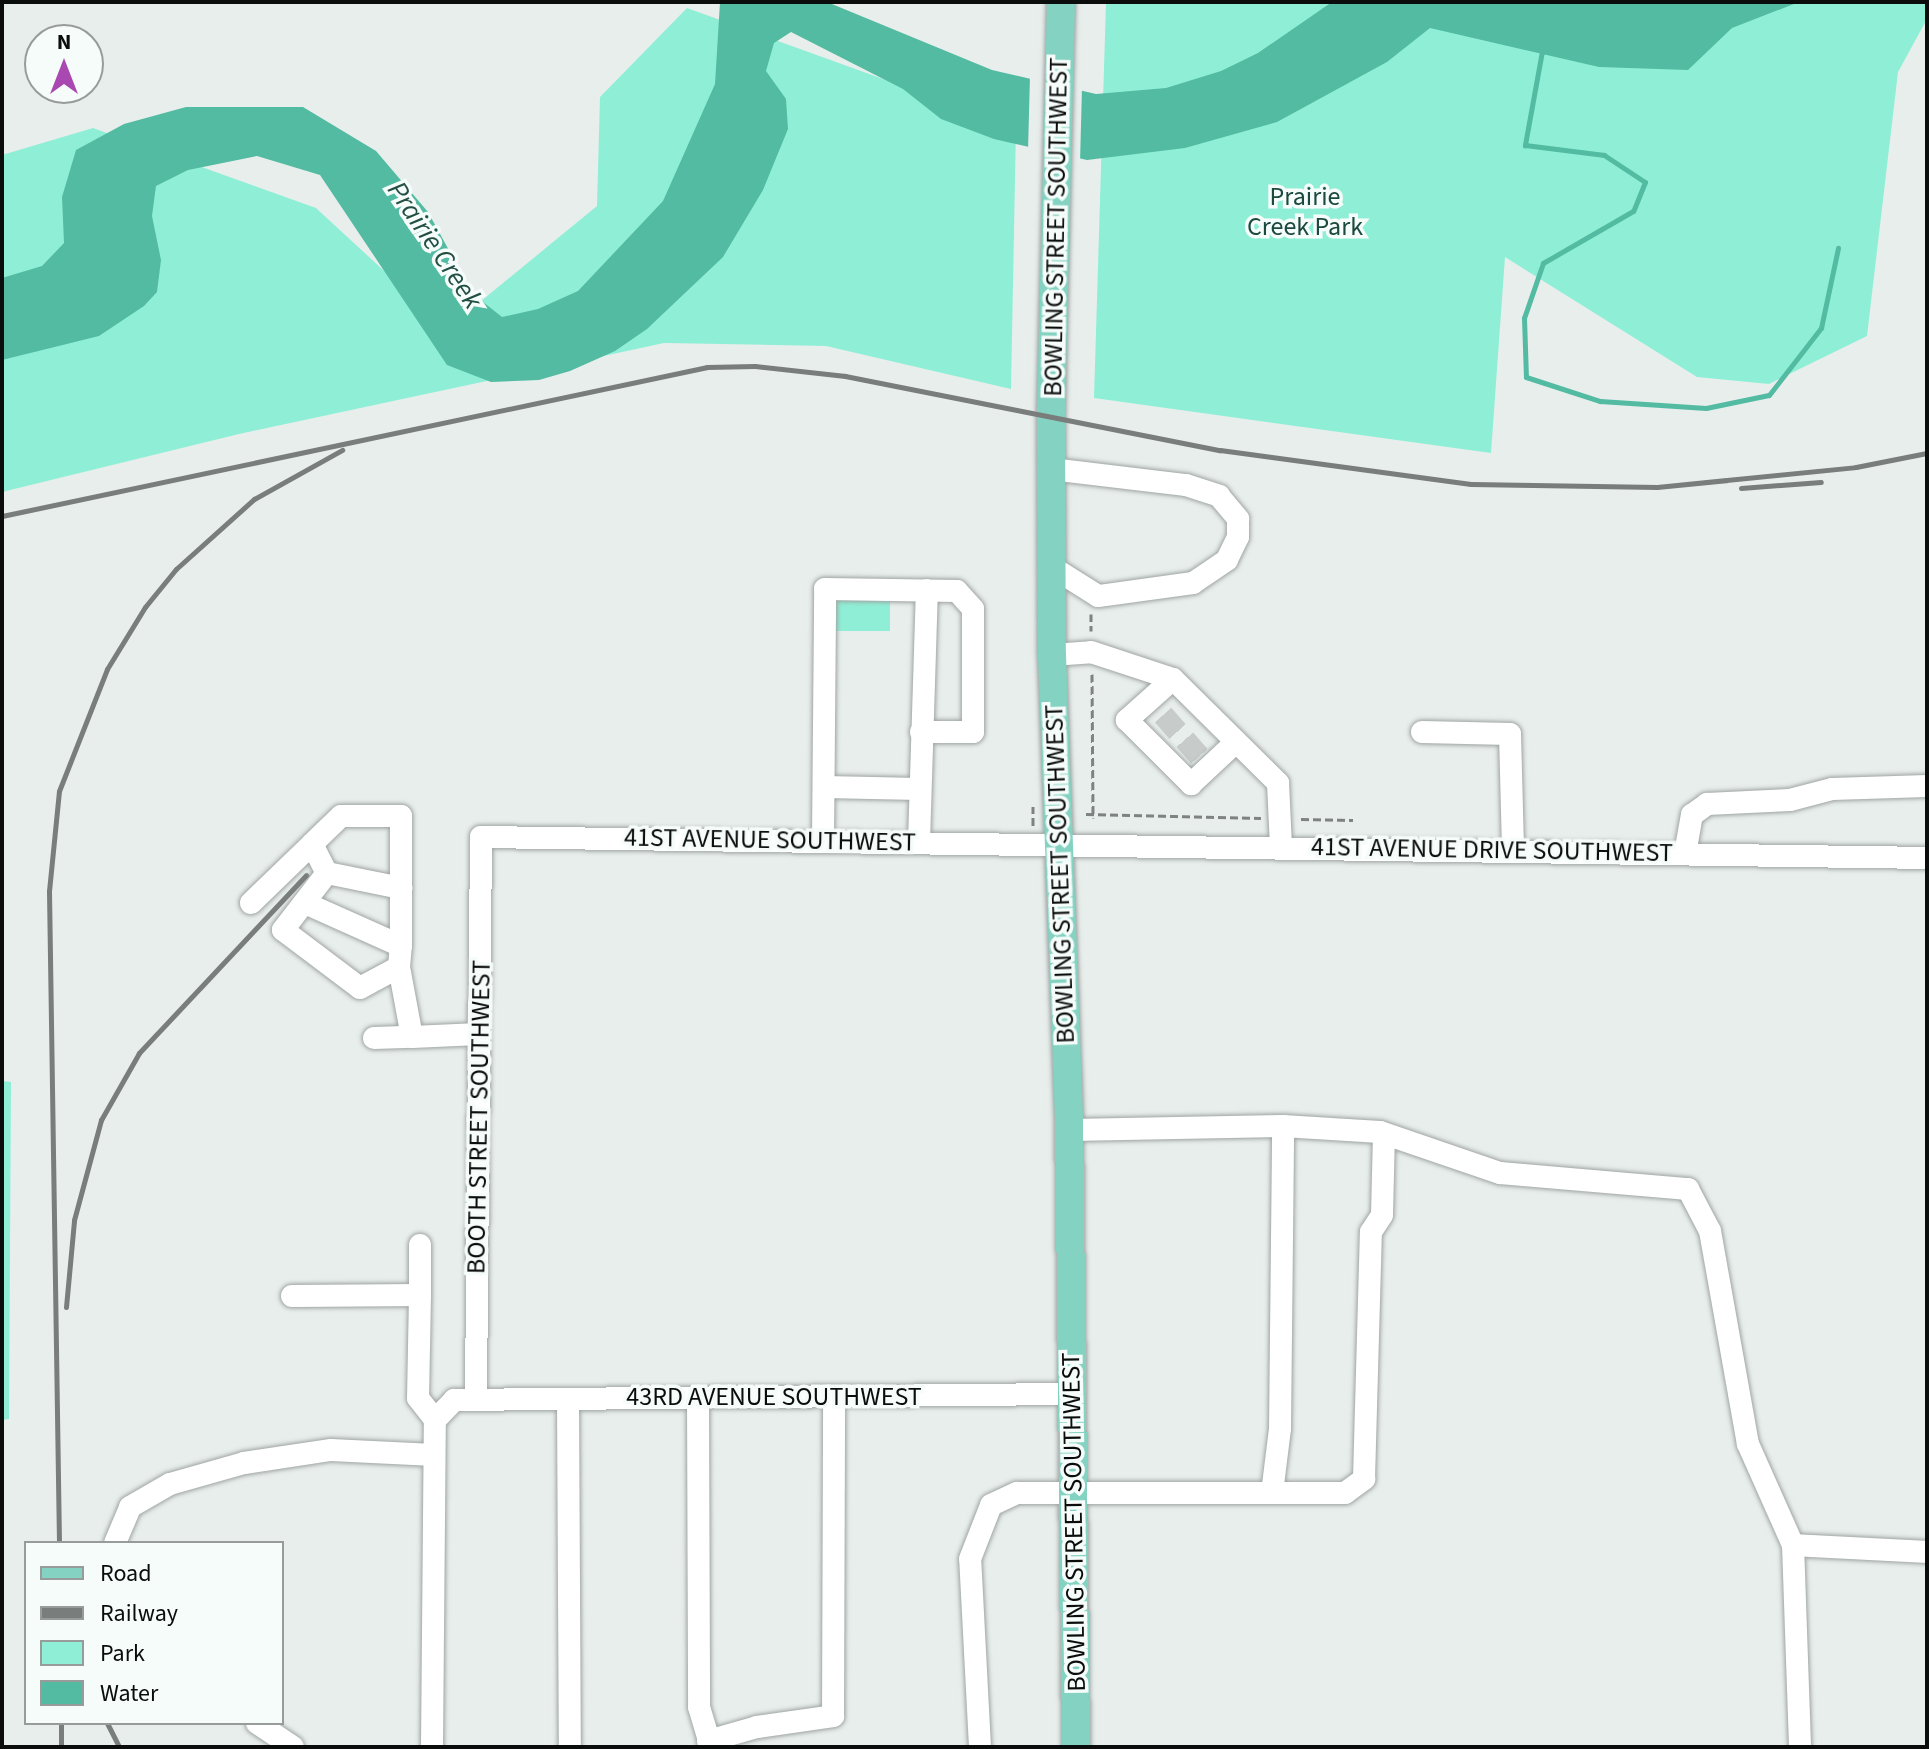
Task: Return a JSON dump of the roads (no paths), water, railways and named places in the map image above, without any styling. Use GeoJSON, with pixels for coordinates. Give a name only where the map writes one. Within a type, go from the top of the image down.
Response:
{"type":"FeatureCollection","features":[{"type":"Feature","properties":{"kind":"main road","name":"BOWLING STREET SOUTHWEST"},"geometry":{"type":"LineString","coordinates":[[1061,2],[1051,469],[1052,655],[1069,1130],[1076,1747]]}},
{"type":"Feature","properties":{"kind":"street"},"geometry":{"type":"LineString","coordinates":[[1051,469],[1186,485],[1219,496],[1238,519],[1238,537],[1227,560],[1193,583],[1098,596],[1052,567]]}},
{"type":"Feature","properties":{"kind":"street"},"geometry":{"type":"LineString","coordinates":[[823,840],[825,589],[957,591],[973,609],[973,732],[921,732]]}},
{"type":"Feature","properties":{"kind":"street"},"geometry":{"type":"LineString","coordinates":[[919,842],[927,590]]}},
{"type":"Feature","properties":{"kind":"street"},"geometry":{"type":"LineString","coordinates":[[1052,655],[1091,652],[1173,679],[1278,783],[1281,846]]}},
{"type":"Feature","properties":{"kind":"street"},"geometry":{"type":"LineString","coordinates":[[1173,679],[1156,708],[1127,720],[1191,784],[1204,762],[1235,743]]}},
{"type":"Feature","properties":{"kind":"street"},"geometry":{"type":"LineString","coordinates":[[1422,732],[1510,734],[1513,850]]}},
{"type":"Feature","properties":{"kind":"street"},"geometry":{"type":"LineString","coordinates":[[1685,854],[1692,815],[1707,804],[1790,800],[1832,789],[1927,786]]}},
{"type":"Feature","properties":{"kind":"street"},"geometry":{"type":"LineString","coordinates":[[824,787],[920,789]]}},
{"type":"Feature","properties":{"kind":"street"},"geometry":{"type":"LineString","coordinates":[[251,903],[341,816],[401,816],[400,957],[412,1037]]}},
{"type":"Feature","properties":{"kind":"street","name":"41ST AVENUE SOUTHWEST"},"geometry":{"type":"LineString","coordinates":[[481,837],[1058,844]]}},
{"type":"Feature","properties":{"kind":"street","name":"BOOTH STREET SOUTHWEST"},"geometry":{"type":"LineString","coordinates":[[476,1397],[481,837]]}},
{"type":"Feature","properties":{"kind":"street"},"geometry":{"type":"LineString","coordinates":[[312,844],[327,873]]}},
{"type":"Feature","properties":{"kind":"street","name":"41ST AVENUE DRIVE SOUTHWEST"},"geometry":{"type":"LineString","coordinates":[[1058,844],[1927,858]]}},
{"type":"Feature","properties":{"kind":"street"},"geometry":{"type":"LineString","coordinates":[[327,873],[401,888]]}},
{"type":"Feature","properties":{"kind":"street"},"geometry":{"type":"LineString","coordinates":[[327,873],[283,930],[360,988],[400,957]]}},
{"type":"Feature","properties":{"kind":"street"},"geometry":{"type":"LineString","coordinates":[[305,903],[400,957]]}},
{"type":"Feature","properties":{"kind":"street"},"geometry":{"type":"LineString","coordinates":[[374,1038],[479,1034]]}},
{"type":"Feature","properties":{"kind":"street"},"geometry":{"type":"LineString","coordinates":[[1272,1493],[1280,1429],[1283,1126]]}},
{"type":"Feature","properties":{"kind":"street"},"geometry":{"type":"LineString","coordinates":[[1069,1130],[1283,1126],[1384,1134],[1500,1173],[1688,1189],[1710,1231],[1748,1444],[1793,1545],[1800,1747]]}},
{"type":"Feature","properties":{"kind":"street"},"geometry":{"type":"LineString","coordinates":[[980,1747],[970,1559],[976,1535],[991,1505],[1017,1493],[1345,1493],[1364,1479],[1371,1232],[1382,1215],[1384,1134]]}},
{"type":"Feature","properties":{"kind":"street"},"geometry":{"type":"LineString","coordinates":[[420,1245],[418,1398],[435,1420],[432,1747]]}},
{"type":"Feature","properties":{"kind":"street"},"geometry":{"type":"LineString","coordinates":[[292,1296],[420,1295]]}},
{"type":"Feature","properties":{"kind":"street","name":"43RD AVENUE SOUTHWEST"},"geometry":{"type":"LineString","coordinates":[[476,1397],[568,1399],[1073,1394]]}},
{"type":"Feature","properties":{"kind":"street"},"geometry":{"type":"LineString","coordinates":[[435,1420],[454,1400],[476,1397]]}},
{"type":"Feature","properties":{"kind":"street"},"geometry":{"type":"LineString","coordinates":[[698,1398],[699,1707],[710,1744],[757,1727],[833,1716],[834,1397]]}},
{"type":"Feature","properties":{"kind":"street"},"geometry":{"type":"LineString","coordinates":[[568,1399],[570,1747]]}},
{"type":"Feature","properties":{"kind":"street"},"geometry":{"type":"LineString","coordinates":[[116,1541],[130,1507],[170,1484],[244,1463],[331,1450],[434,1455]]}},
{"type":"Feature","properties":{"kind":"street"},"geometry":{"type":"LineString","coordinates":[[1793,1545],[1927,1552]]}},
{"type":"Feature","properties":{"kind":"street"},"geometry":{"type":"LineString","coordinates":[[260,1725],[293,1747]]}},
{"type":"Feature","properties":{"kind":"water","name":"Prairie Creek"},"geometry":{"type":"Polygon","coordinates":[[[720,2],[827,2],[992,70],[1096,94],[1166,88],[1221,71],[1258,53],[1332,2],[1799,2],[1732,28],[1688,70],[1599,67],[1430,28],[1387,62],[1277,122],[1185,148],[1087,160],[994,139],[941,119],[903,89],[791,32],[774,43],[766,71],[786,99],[788,129],[763,190],[723,257],[647,329],[615,351],[570,371],[539,380],[491,382],[447,365],[320,175],[257,156],[188,170],[156,186],[152,216],[161,260],[157,292],[144,306],[99,336],[2,360],[2,278],[42,266],[64,243],[62,197],[76,150],[124,124],[186,107],[303,107],[376,151],[428,212],[473,294],[502,317],[538,309],[578,291],[663,201],[715,84],[720,2]]]}},
{"type":"Feature","properties":{"kind":"waterway"},"geometry":{"type":"LineString","coordinates":[[1542,51],[1525,145],[1604,155],[1645,182],[1633,211],[1543,263],[1524,318],[1526,377],[1600,401],[1706,408],[1769,395],[1821,328],[1838,248]]}},
{"type":"Feature","properties":{"kind":"tunnel"},"geometry":{"type":"LineString","coordinates":[[1163,715],[1200,757]]}},
{"type":"Feature","properties":{"kind":"railway"},"geometry":{"type":"LineString","coordinates":[[2,516],[707,367],[755,366],[845,376],[1220,450],[1471,484],[1657,487],[1856,467],[1927,453]]}},
{"type":"Feature","properties":{"kind":"railway"},"geometry":{"type":"LineString","coordinates":[[59,1541],[49,891],[59,791],[107,669],[145,607],[176,569],[254,499],[342,450]]}},
{"type":"Feature","properties":{"kind":"railway"},"geometry":{"type":"LineString","coordinates":[[1741,488],[1821,482]]}},
{"type":"Feature","properties":{"kind":"railway"},"geometry":{"type":"LineString","coordinates":[[66,1307],[74,1220],[101,1120],[139,1053],[306,875]]}},
{"type":"Feature","properties":{"kind":"railway"},"geometry":{"type":"LineString","coordinates":[[61,1725],[61,1747]]}},
{"type":"Feature","properties":{"kind":"railway"},"geometry":{"type":"LineString","coordinates":[[108,1725],[119,1747]]}},
{"type":"Feature","properties":{"kind":"park label","name":"Prairie Creek Park"},"geometry":{"type":"Point","coordinates":[1305,212]}}]}
